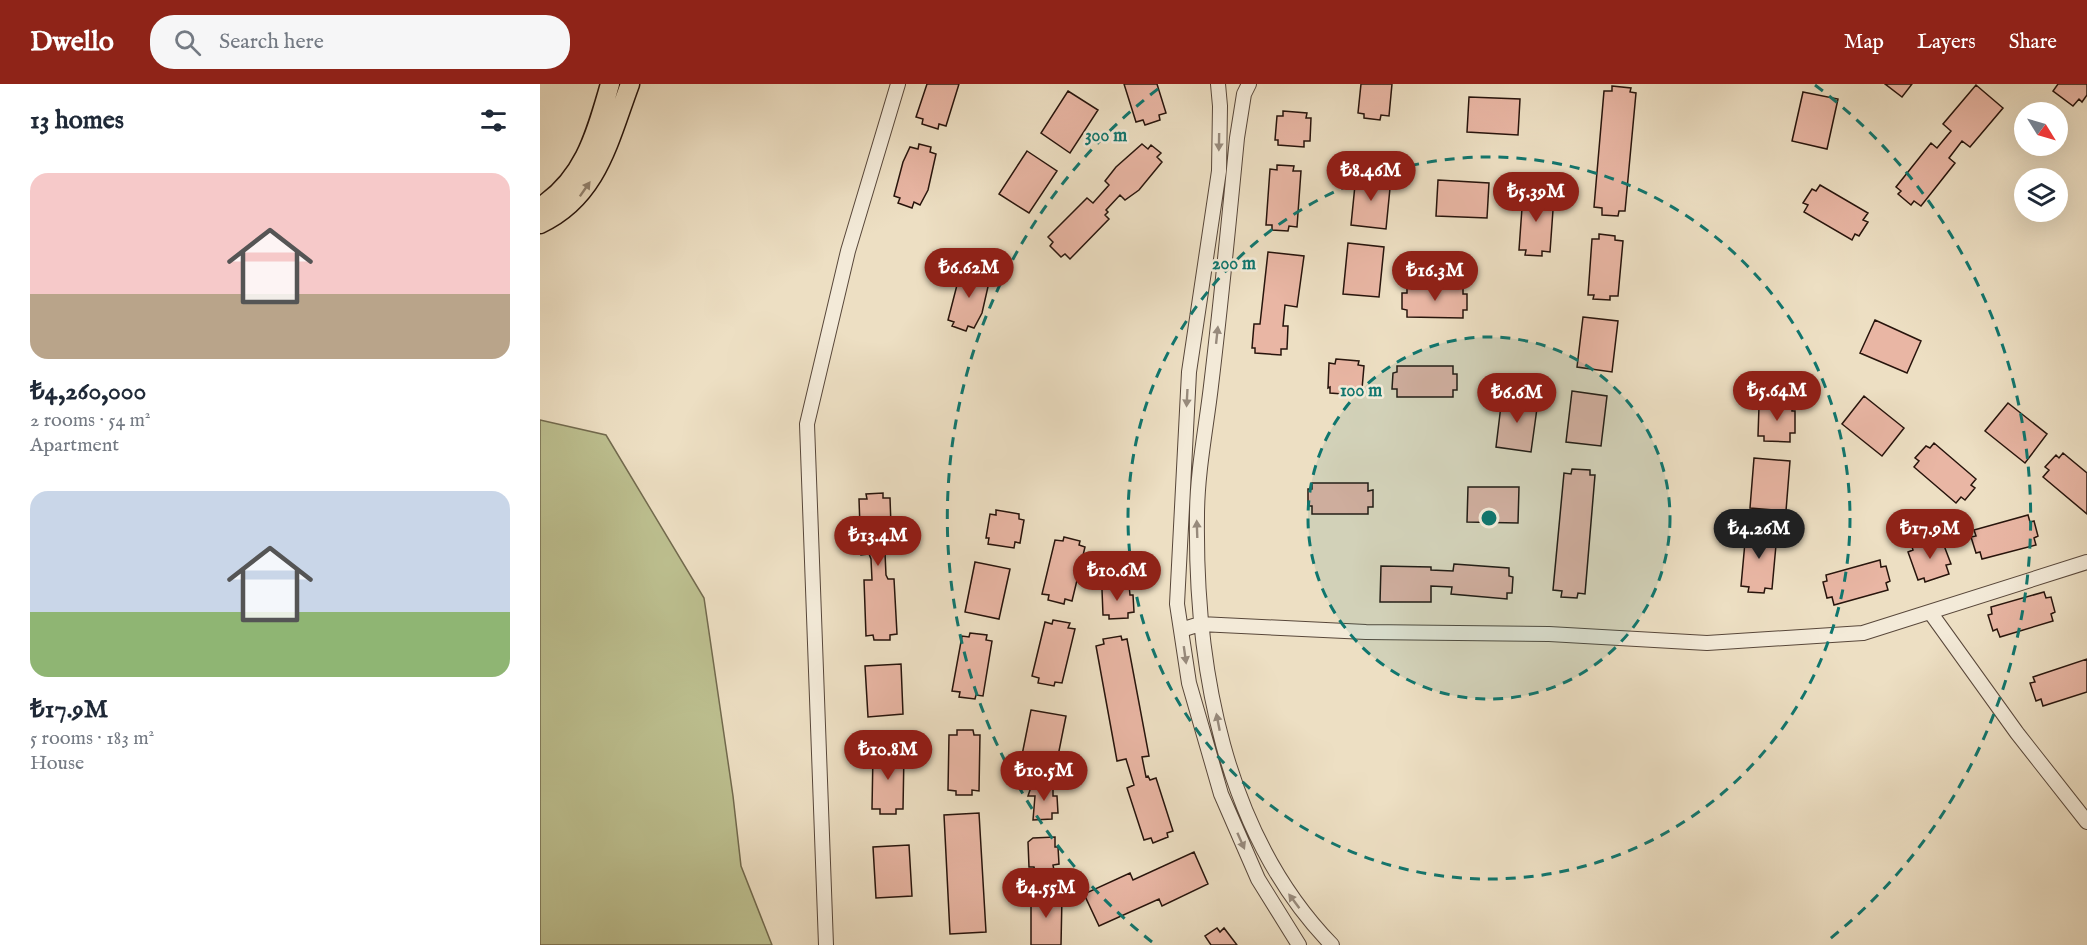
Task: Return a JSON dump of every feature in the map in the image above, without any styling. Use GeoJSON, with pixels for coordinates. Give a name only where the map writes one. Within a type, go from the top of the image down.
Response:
{"type":"FeatureCollection","features":[{"type":"Feature","properties":{"kind":"main road"},"geometry":{"type":"LineString","coordinates":[[540,207],[560,194],[591,148],[610,84]]}},
{"type":"Feature","properties":{"kind":"main road"},"geometry":{"type":"LineString","coordinates":[[540,224],[556,217],[576,202],[589,184],[600,164],[630,84]]}},
{"type":"Feature","properties":{"kind":"street"},"geometry":{"type":"LineString","coordinates":[[826,945],[807,424],[848,251],[898,84]]}},
{"type":"Feature","properties":{"kind":"street"},"geometry":{"type":"LineString","coordinates":[[1218,84],[1219,171],[1189,372],[1177,604],[1189,683],[1221,795],[1258,879],[1299,945]]}},
{"type":"Feature","properties":{"kind":"street"},"geometry":{"type":"LineString","coordinates":[[1249,84],[1244,94],[1237,138],[1197,514],[1200,624],[1224,750],[1249,817],[1288,893],[1332,945]]}},
{"type":"Feature","properties":{"kind":"street"},"geometry":{"type":"LineString","coordinates":[[1181,630],[1200,624],[1366,632],[1549,634],[1707,643],[1863,633],[2087,562]]}},
{"type":"Feature","properties":{"kind":"street"},"geometry":{"type":"LineString","coordinates":[[1930,612],[2017,733],[2087,822]]}},
{"type":"Feature","properties":{"kind":"green space"},"geometry":{"type":"Polygon","coordinates":[[[540,420],[606,435],[704,598],[741,866],[772,945],[540,945],[540,420]]]}},
{"type":"Feature","properties":{"kind":"building"},"geometry":{"type":"Polygon","coordinates":[[[927,84],[959,84],[946,126],[939,124],[938,129],[922,124],[923,119],[916,117],[927,84]]]}},
{"type":"Feature","properties":{"kind":"building"},"geometry":{"type":"Polygon","coordinates":[[[1124,84],[1157,84],[1166,113],[1159,115],[1160,120],[1145,125],[1143,120],[1136,122],[1124,84]]]}},
{"type":"Feature","properties":{"kind":"building"},"geometry":{"type":"Polygon","coordinates":[[[1361,84],[1392,84],[1389,116],[1381,115],[1380,120],[1364,118],[1364,114],[1358,113],[1361,84]]]}},
{"type":"Feature","properties":{"kind":"building"},"geometry":{"type":"Polygon","coordinates":[[[1885,84],[1912,84],[1902,97],[1885,84]]]}},
{"type":"Feature","properties":{"kind":"building"},"geometry":{"type":"Polygon","coordinates":[[[2058,84],[2087,84],[2087,95],[2082,102],[2079,99],[2073,106],[2053,91],[2058,84]]]}},
{"type":"Feature","properties":{"kind":"building"},"geometry":{"type":"Polygon","coordinates":[[[1976,85],[2003,108],[1970,147],[1962,141],[1949,158],[1955,163],[1921,206],[1914,201],[1911,205],[1898,194],[1901,191],[1896,187],[1931,143],[1937,148],[1951,131],[1943,124],[1976,85]]]}},
{"type":"Feature","properties":{"kind":"building"},"geometry":{"type":"Polygon","coordinates":[[[1612,86],[1631,88],[1630,92],[1636,93],[1625,211],[1619,211],[1618,216],[1602,215],[1602,208],[1594,207],[1604,91],[1612,91],[1612,86]]]}},
{"type":"Feature","properties":{"kind":"building"},"geometry":{"type":"Polygon","coordinates":[[[1068,91],[1098,110],[1070,153],[1041,133],[1068,91]]]}},
{"type":"Feature","properties":{"kind":"building"},"geometry":{"type":"Polygon","coordinates":[[[1803,92],[1838,99],[1827,149],[1792,141],[1803,92]]]}},
{"type":"Feature","properties":{"kind":"building"},"geometry":{"type":"Polygon","coordinates":[[[1469,97],[1520,99],[1518,135],[1467,132],[1469,97]]]}},
{"type":"Feature","properties":{"kind":"building"},"geometry":{"type":"Polygon","coordinates":[[[1283,111],[1307,113],[1306,118],[1311,118],[1310,141],[1304,141],[1304,147],[1278,145],[1278,140],[1275,140],[1277,116],[1283,116],[1283,111]]]}},
{"type":"Feature","properties":{"kind":"building"},"geometry":{"type":"Polygon","coordinates":[[[919,144],[931,147],[930,152],[936,154],[928,190],[920,205],[914,202],[912,208],[898,203],[900,198],[894,196],[903,162],[910,147],[918,149],[919,144]]]}},
{"type":"Feature","properties":{"kind":"building"},"geometry":{"type":"Polygon","coordinates":[[[1142,144],[1148,149],[1151,145],[1161,153],[1157,157],[1162,162],[1139,190],[1125,200],[1120,195],[1106,210],[1108,212],[1105,215],[1109,219],[1070,259],[1065,254],[1061,257],[1050,246],[1053,242],[1048,237],[1087,198],[1093,203],[1109,185],[1105,181],[1116,167],[1142,144]]]}},
{"type":"Feature","properties":{"kind":"building"},"geometry":{"type":"Polygon","coordinates":[[[1027,151],[1057,171],[1029,213],[999,194],[1027,151]]]}},
{"type":"Feature","properties":{"kind":"building"},"geometry":{"type":"Polygon","coordinates":[[[1277,165],[1294,166],[1293,171],[1301,171],[1297,227],[1289,226],[1288,231],[1272,230],[1272,225],[1266,225],[1270,169],[1277,170],[1277,165]]]}},
{"type":"Feature","properties":{"kind":"building"},"geometry":{"type":"Polygon","coordinates":[[[1356,175],[1391,178],[1386,229],[1351,225],[1356,175]]]}},
{"type":"Feature","properties":{"kind":"building"},"geometry":{"type":"Polygon","coordinates":[[[1438,180],[1489,183],[1487,218],[1436,216],[1438,180]]]}},
{"type":"Feature","properties":{"kind":"building"},"geometry":{"type":"Polygon","coordinates":[[[1820,185],[1868,213],[1863,220],[1868,222],[1859,236],[1855,234],[1852,240],[1804,212],[1808,205],[1803,203],[1812,189],[1816,191],[1820,185]]]}},
{"type":"Feature","properties":{"kind":"building"},"geometry":{"type":"Polygon","coordinates":[[[1531,190],[1547,191],[1547,196],[1554,196],[1550,252],[1542,251],[1542,256],[1525,255],[1526,250],[1519,250],[1523,194],[1531,195],[1531,190]]]}},
{"type":"Feature","properties":{"kind":"building"},"geometry":{"type":"Polygon","coordinates":[[[1599,234],[1615,236],[1615,240],[1623,241],[1618,296],[1610,296],[1610,300],[1593,299],[1594,295],[1588,295],[1592,239],[1599,239],[1599,234]]]}},
{"type":"Feature","properties":{"kind":"building"},"geometry":{"type":"Polygon","coordinates":[[[1348,243],[1384,247],[1379,297],[1343,294],[1348,243]]]}},
{"type":"Feature","properties":{"kind":"building"},"geometry":{"type":"Polygon","coordinates":[[[1268,252],[1304,256],[1297,307],[1285,305],[1283,326],[1288,326],[1287,349],[1281,349],[1281,355],[1255,353],[1255,348],[1252,348],[1254,324],[1260,324],[1268,252]]]}},
{"type":"Feature","properties":{"kind":"building"},"geometry":{"type":"Polygon","coordinates":[[[973,267],[985,270],[984,275],[990,278],[982,313],[974,328],[968,326],[966,331],[952,326],[954,322],[948,320],[957,285],[964,270],[972,272],[973,267]]]}},
{"type":"Feature","properties":{"kind":"building"},"geometry":{"type":"Polygon","coordinates":[[[1407,287],[1463,287],[1463,294],[1467,294],[1467,310],[1463,310],[1463,318],[1407,317],[1407,310],[1402,309],[1402,293],[1407,293],[1407,287]]]}},
{"type":"Feature","properties":{"kind":"building"},"geometry":{"type":"Polygon","coordinates":[[[1583,317],[1618,321],[1612,372],[1577,367],[1583,317]]]}},
{"type":"Feature","properties":{"kind":"building"},"geometry":{"type":"Polygon","coordinates":[[[1875,320],[1921,341],[1907,373],[1860,353],[1875,320]]]}},
{"type":"Feature","properties":{"kind":"building"},"geometry":{"type":"Polygon","coordinates":[[[1336,359],[1359,361],[1358,365],[1364,366],[1362,389],[1357,389],[1356,395],[1330,393],[1330,387],[1328,388],[1329,363],[1335,364],[1336,359]]]}},
{"type":"Feature","properties":{"kind":"building"},"geometry":{"type":"Polygon","coordinates":[[[1397,366],[1453,366],[1453,374],[1457,374],[1457,390],[1453,390],[1453,397],[1397,397],[1397,389],[1392,389],[1393,373],[1397,372],[1397,366]]]}},
{"type":"Feature","properties":{"kind":"building"},"geometry":{"type":"Polygon","coordinates":[[[1572,391],[1607,396],[1601,446],[1566,442],[1572,391]]]}},
{"type":"Feature","properties":{"kind":"building"},"geometry":{"type":"Polygon","coordinates":[[[1864,396],[1904,428],[1882,456],[1842,424],[1864,396]]]}},
{"type":"Feature","properties":{"kind":"building"},"geometry":{"type":"Polygon","coordinates":[[[1502,397],[1538,401],[1531,452],[1496,447],[1502,397]]]}},
{"type":"Feature","properties":{"kind":"building"},"geometry":{"type":"Polygon","coordinates":[[[1766,403],[1792,404],[1792,411],[1795,411],[1795,433],[1790,433],[1790,442],[1764,441],[1764,436],[1758,436],[1759,406],[1766,406],[1766,403]]]}},
{"type":"Feature","properties":{"kind":"building"},"geometry":{"type":"Polygon","coordinates":[[[2008,403],[2047,434],[2025,463],[1985,431],[2008,403]]]}},
{"type":"Feature","properties":{"kind":"building"},"geometry":{"type":"Polygon","coordinates":[[[1934,443],[1976,479],[1971,485],[1975,488],[1965,500],[1961,497],[1956,503],[1914,467],[1919,461],[1915,458],[1926,446],[1930,448],[1934,443]]]}},
{"type":"Feature","properties":{"kind":"building"},"geometry":{"type":"Polygon","coordinates":[[[2063,453],[2087,473],[2087,514],[2043,477],[2049,470],[2045,467],[2056,455],[2059,458],[2063,453]]]}},
{"type":"Feature","properties":{"kind":"building"},"geometry":{"type":"Polygon","coordinates":[[[1754,458],[1790,461],[1786,511],[1750,508],[1754,458]]]}},
{"type":"Feature","properties":{"kind":"building"},"geometry":{"type":"Polygon","coordinates":[[[1572,469],[1590,470],[1590,475],[1595,475],[1585,594],[1578,593],[1577,598],[1561,597],[1562,591],[1553,590],[1564,473],[1571,474],[1572,469]]]}},
{"type":"Feature","properties":{"kind":"building"},"geometry":{"type":"Polygon","coordinates":[[[1312,483],[1368,483],[1368,491],[1373,490],[1373,507],[1368,507],[1368,514],[1312,514],[1312,506],[1308,506],[1308,489],[1312,489],[1312,483]]]}},
{"type":"Feature","properties":{"kind":"building"},"geometry":{"type":"Polygon","coordinates":[[[1468,487],[1519,487],[1518,523],[1467,522],[1468,487]]]}},
{"type":"Feature","properties":{"kind":"building"},"geometry":{"type":"Polygon","coordinates":[[[883,493],[883,498],[890,498],[892,553],[885,553],[886,575],[888,579],[894,579],[897,634],[890,635],[890,640],[874,640],[873,635],[866,636],[864,580],[872,580],[871,559],[869,554],[861,555],[859,499],[867,499],[866,494],[883,493]]]}},
{"type":"Feature","properties":{"kind":"building"},"geometry":{"type":"Polygon","coordinates":[[[996,510],[1019,514],[1019,519],[1024,520],[1020,543],[1015,542],[1014,548],[988,544],[989,538],[986,538],[990,514],[996,515],[996,510]]]}},
{"type":"Feature","properties":{"kind":"building"},"geometry":{"type":"Polygon","coordinates":[[[2028,515],[2030,522],[2034,521],[2038,536],[2034,538],[2036,545],[1982,559],[1980,552],[1976,553],[1971,537],[1976,536],[1974,530],[2028,515]]]}},
{"type":"Feature","properties":{"kind":"building"},"geometry":{"type":"Polygon","coordinates":[[[1755,527],[1771,528],[1771,533],[1777,534],[1772,589],[1765,588],[1764,593],[1748,592],[1749,587],[1741,586],[1746,531],[1754,532],[1755,527]]]}},
{"type":"Feature","properties":{"kind":"building"},"geometry":{"type":"Polygon","coordinates":[[[1064,537],[1080,541],[1079,545],[1085,547],[1072,601],[1065,599],[1064,604],[1048,600],[1049,595],[1042,594],[1055,540],[1063,541],[1064,537]]]}},
{"type":"Feature","properties":{"kind":"building"},"geometry":{"type":"Polygon","coordinates":[[[1938,538],[1940,545],[1943,543],[1951,564],[1946,565],[1949,574],[1925,582],[1924,578],[1918,580],[1908,552],[1913,550],[1912,547],[1938,538]]]}},
{"type":"Feature","properties":{"kind":"building"},"geometry":{"type":"Polygon","coordinates":[[[1880,560],[1881,567],[1886,566],[1890,581],[1886,583],[1888,590],[1834,605],[1832,597],[1827,598],[1823,582],[1827,581],[1826,575],[1880,560]]]}},
{"type":"Feature","properties":{"kind":"building"},"geometry":{"type":"Polygon","coordinates":[[[975,562],[1010,569],[999,619],[965,612],[975,562]]]}},
{"type":"Feature","properties":{"kind":"building"},"geometry":{"type":"Polygon","coordinates":[[[1454,564],[1509,568],[1509,576],[1513,577],[1512,593],[1507,593],[1507,599],[1451,594],[1452,587],[1431,586],[1431,602],[1380,602],[1381,566],[1431,567],[1431,570],[1453,571],[1454,564]]]}},
{"type":"Feature","properties":{"kind":"building"},"geometry":{"type":"Polygon","coordinates":[[[1129,585],[1130,595],[1133,595],[1134,612],[1128,613],[1128,618],[1109,619],[1109,615],[1103,615],[1102,590],[1108,586],[1129,585]]]}},
{"type":"Feature","properties":{"kind":"building"},"geometry":{"type":"Polygon","coordinates":[[[2044,592],[2046,598],[2051,597],[2055,612],[2051,614],[2053,621],[2000,637],[1997,629],[1993,631],[1988,615],[1992,614],[1991,607],[2044,592]]]}},
{"type":"Feature","properties":{"kind":"building"},"geometry":{"type":"Polygon","coordinates":[[[1053,620],[1070,623],[1068,628],[1075,629],[1062,683],[1055,682],[1054,686],[1038,683],[1039,678],[1032,676],[1045,622],[1052,624],[1053,620]]]}},
{"type":"Feature","properties":{"kind":"building"},"geometry":{"type":"Polygon","coordinates":[[[970,633],[987,635],[986,640],[992,641],[983,696],[976,695],[975,699],[959,697],[960,692],[952,691],[962,636],[969,637],[970,633]]]}},
{"type":"Feature","properties":{"kind":"building"},"geometry":{"type":"Polygon","coordinates":[[[1121,636],[1122,640],[1127,639],[1149,756],[1142,757],[1146,777],[1148,776],[1150,780],[1156,778],[1173,831],[1167,833],[1168,837],[1153,843],[1151,838],[1144,840],[1127,788],[1134,785],[1126,759],[1117,761],[1096,646],[1104,644],[1103,639],[1121,636]]]}},
{"type":"Feature","properties":{"kind":"building"},"geometry":{"type":"Polygon","coordinates":[[[2087,659],[2087,692],[2043,706],[2041,699],[2036,701],[2030,683],[2035,682],[2033,677],[2087,659]]]}},
{"type":"Feature","properties":{"kind":"building"},"geometry":{"type":"Polygon","coordinates":[[[901,664],[903,714],[868,717],[865,666],[901,664]]]}},
{"type":"Feature","properties":{"kind":"building"},"geometry":{"type":"Polygon","coordinates":[[[1031,710],[1066,716],[1056,766],[1021,760],[1031,710]]]}},
{"type":"Feature","properties":{"kind":"building"},"geometry":{"type":"Polygon","coordinates":[[[957,730],[973,730],[974,735],[980,735],[979,791],[972,790],[972,795],[956,795],[956,791],[948,790],[949,735],[957,735],[957,730]]]}},
{"type":"Feature","properties":{"kind":"building"},"geometry":{"type":"Polygon","coordinates":[[[881,749],[897,749],[897,753],[904,753],[903,809],[896,809],[896,814],[880,814],[880,809],[872,809],[873,753],[881,753],[881,749]]]}},
{"type":"Feature","properties":{"kind":"building"},"geometry":{"type":"Polygon","coordinates":[[[1053,785],[1053,796],[1057,796],[1058,813],[1052,813],[1052,819],[1033,820],[1035,796],[1028,796],[1031,787],[1053,785]]]}},
{"type":"Feature","properties":{"kind":"building"},"geometry":{"type":"Polygon","coordinates":[[[979,813],[986,932],[950,934],[944,815],[979,813]]]}},
{"type":"Feature","properties":{"kind":"building"},"geometry":{"type":"Polygon","coordinates":[[[1055,837],[1059,864],[1053,865],[1054,870],[1035,871],[1034,867],[1029,867],[1028,842],[1033,838],[1055,837]]]}},
{"type":"Feature","properties":{"kind":"building"},"geometry":{"type":"Polygon","coordinates":[[[909,845],[912,896],[876,898],[873,847],[909,845]]]}},
{"type":"Feature","properties":{"kind":"building"},"geometry":{"type":"Polygon","coordinates":[[[1194,852],[1208,884],[1162,906],[1159,899],[1099,926],[1084,894],[1130,873],[1133,880],[1194,852]]]}},
{"type":"Feature","properties":{"kind":"building"},"geometry":{"type":"Polygon","coordinates":[[[1039,891],[1055,891],[1055,896],[1062,896],[1061,945],[1031,945],[1031,896],[1039,896],[1039,891]]]}},
{"type":"Feature","properties":{"kind":"building"},"geometry":{"type":"Polygon","coordinates":[[[1217,928],[1220,932],[1224,928],[1237,945],[1211,945],[1205,936],[1217,928]]]}}]}
